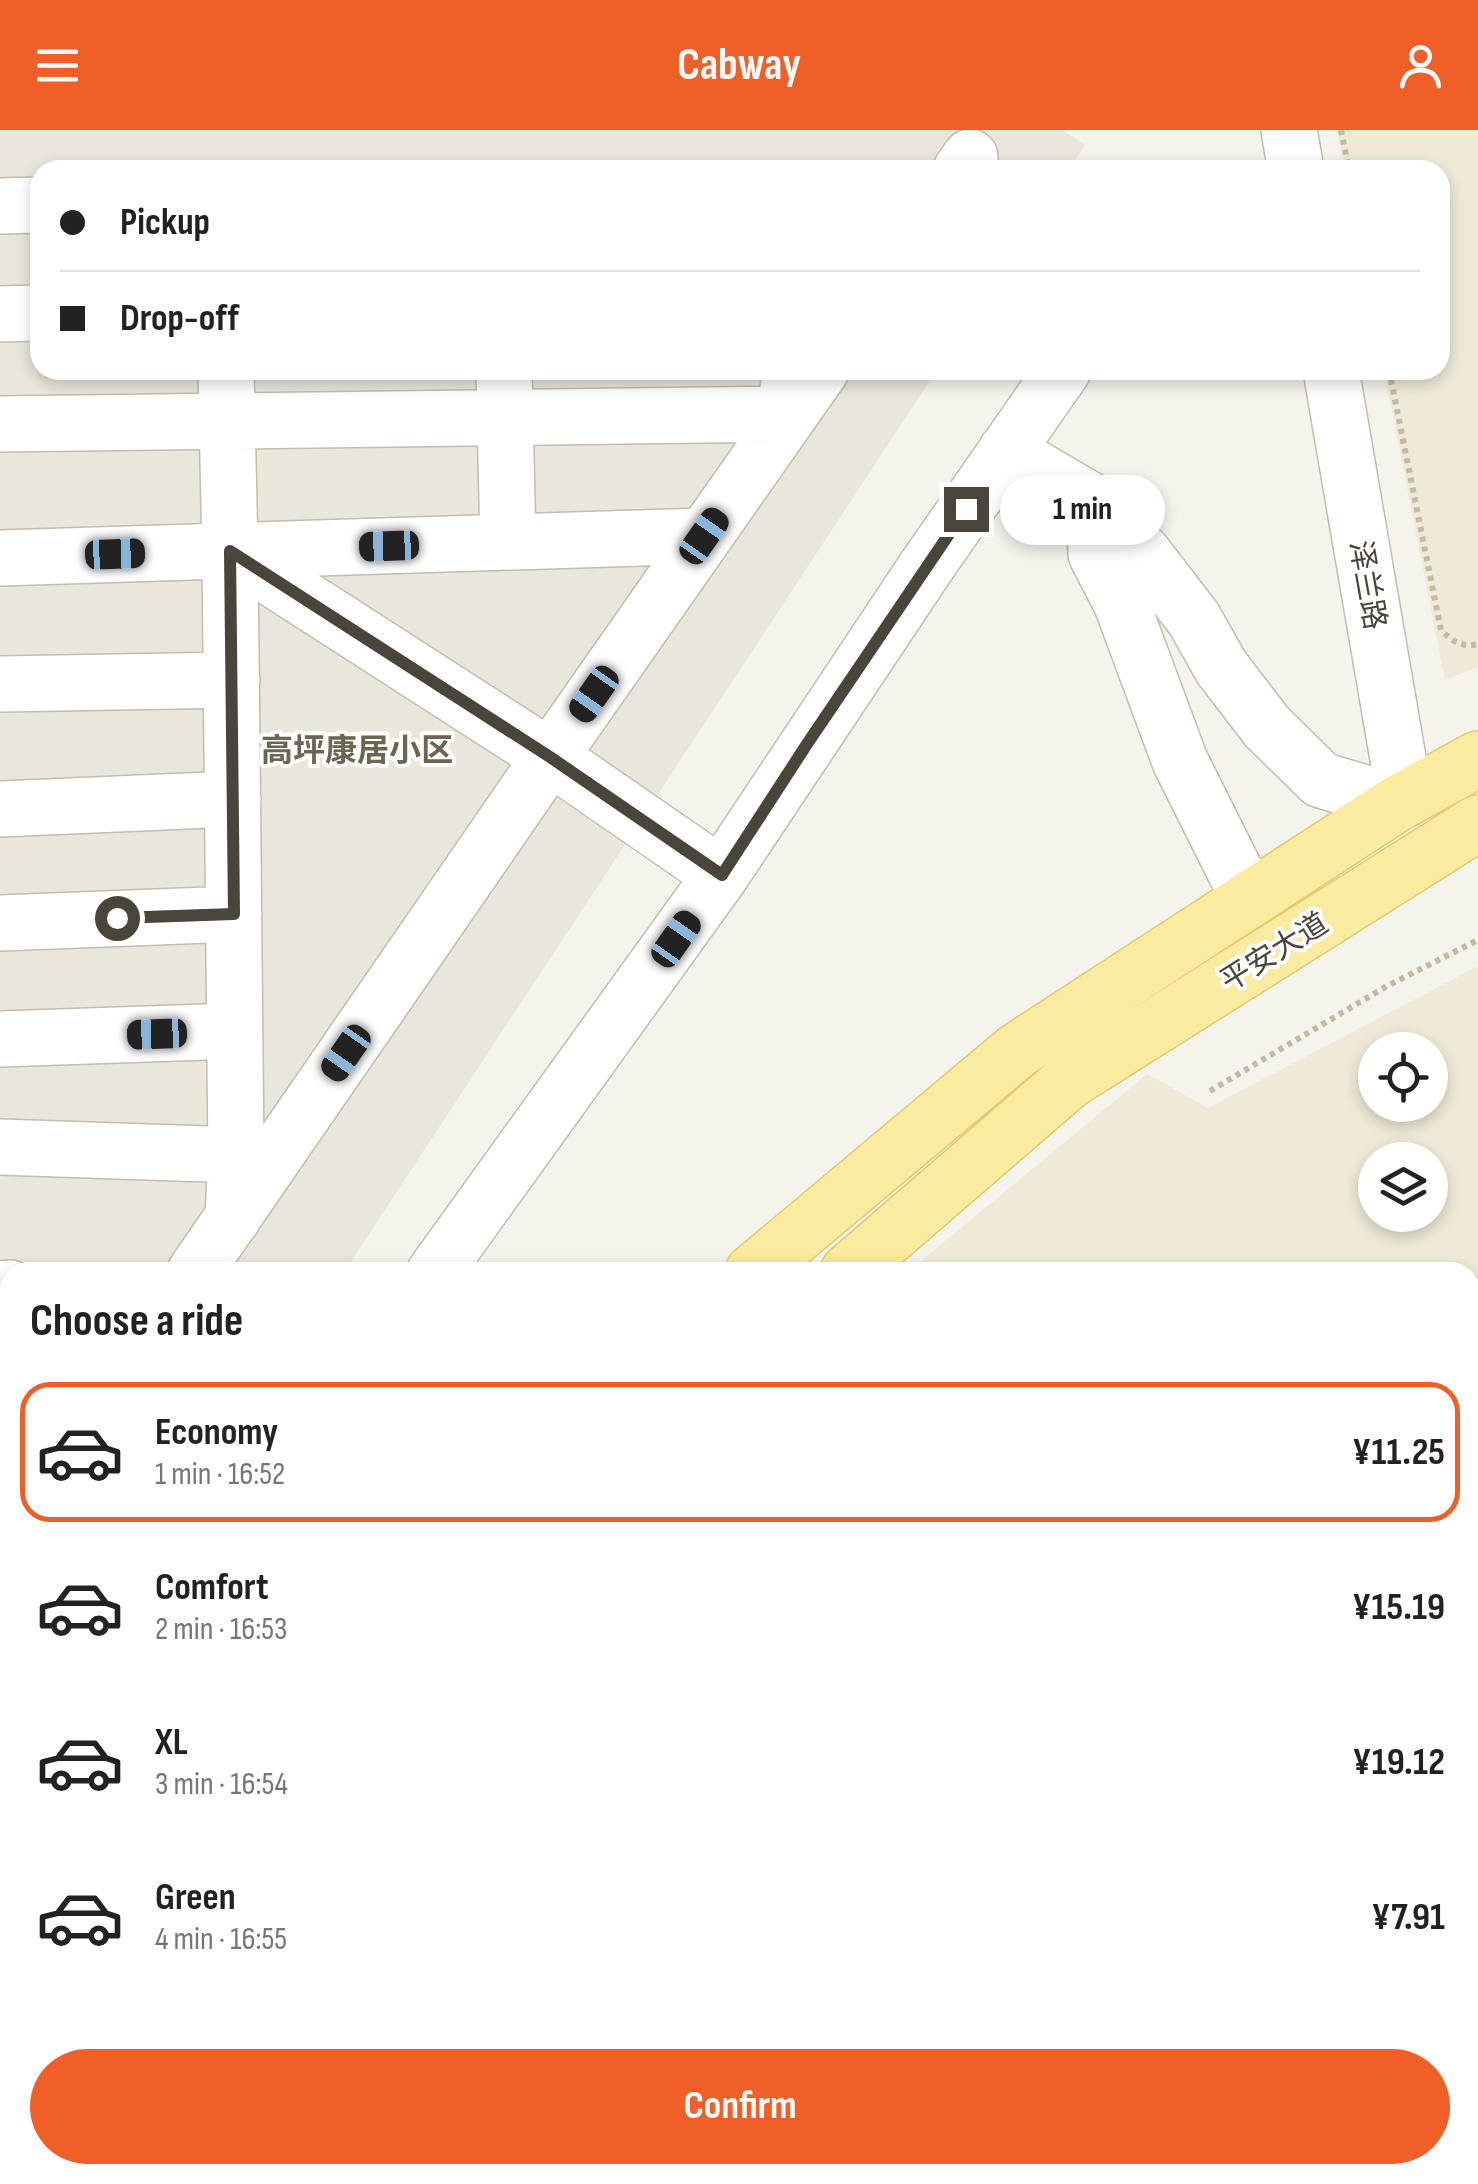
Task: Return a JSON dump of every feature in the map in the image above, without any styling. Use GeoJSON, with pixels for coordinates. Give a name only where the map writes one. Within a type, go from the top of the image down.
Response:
{"type":"FeatureCollection","features":[{"type":"Feature","properties":{"kind":"main road"},"geometry":{"type":"LineString","coordinates":[[765,1262],[1018,1050],[1401,801],[1478,759]]}},
{"type":"Feature","properties":{"kind":"main road","name":"平安大道"},"geometry":{"type":"LineString","coordinates":[[860,1262],[1069,1082],[1478,823]]}},
{"type":"Feature","properties":{"kind":"street"},"geometry":{"type":"LineString","coordinates":[[1290,130],[1294,160]]}},
{"type":"Feature","properties":{"kind":"street"},"geometry":{"type":"LineString","coordinates":[[0,206],[30,205]]}},
{"type":"Feature","properties":{"kind":"street"},"geometry":{"type":"LineString","coordinates":[[0,314],[30,312]]}},
{"type":"Feature","properties":{"kind":"street"},"geometry":{"type":"LineString","coordinates":[[444,1262],[722,875],[828,712],[1055,380]]}},
{"type":"Feature","properties":{"kind":"street","name":"泽兰路"},"geometry":{"type":"LineString","coordinates":[[1333,380],[1401,801]]}},
{"type":"Feature","properties":{"kind":"street"},"geometry":{"type":"LineString","coordinates":[[0,424],[227,395],[788,392]]}},
{"type":"Feature","properties":{"kind":"street"},"geometry":{"type":"LineString","coordinates":[[198,1262],[233,1218],[704,536],[788,392]]}},
{"type":"Feature","properties":{"kind":"street"},"geometry":{"type":"LineString","coordinates":[[504,394],[508,542]]}},
{"type":"Feature","properties":{"kind":"street"},"geometry":{"type":"LineString","coordinates":[[227,395],[236,1155],[233,1218]]}},
{"type":"Feature","properties":{"kind":"street"},"geometry":{"type":"LineString","coordinates":[[1006,451],[1095,503],[1144,554],[1194,619],[1221,668],[1266,727],[1321,780],[1401,801]]}},
{"type":"Feature","properties":{"kind":"street"},"geometry":{"type":"LineString","coordinates":[[1095,503],[1096,554],[1121,602],[1180,761],[1249,899]]}},
{"type":"Feature","properties":{"kind":"street"},"geometry":{"type":"LineString","coordinates":[[0,558],[704,536]]}},
{"type":"Feature","properties":{"kind":"street"},"geometry":{"type":"LineString","coordinates":[[230,551],[550,757],[722,875]]}},
{"type":"Feature","properties":{"kind":"street"},"geometry":{"type":"LineString","coordinates":[[0,684],[232,680]]}},
{"type":"Feature","properties":{"kind":"street"},"geometry":{"type":"LineString","coordinates":[[0,809],[233,799]]}},
{"type":"Feature","properties":{"kind":"street"},"geometry":{"type":"LineString","coordinates":[[0,923],[234,914]]}},
{"type":"Feature","properties":{"kind":"street"},"geometry":{"type":"LineString","coordinates":[[0,1039],[235,1031]]}},
{"type":"Feature","properties":{"kind":"street"},"geometry":{"type":"LineString","coordinates":[[0,1147],[236,1155]]}},
{"type":"Feature","properties":{"kind":"path"},"geometry":{"type":"LineString","coordinates":[[1342,130],[1347,160]]}},
{"type":"Feature","properties":{"kind":"path"},"geometry":{"type":"LineString","coordinates":[[1391,380],[1440,630],[1452,641],[1468,646],[1478,644]]}},
{"type":"Feature","properties":{"kind":"path"},"geometry":{"type":"LineString","coordinates":[[1210,1091],[1387,986],[1478,940]]}},
{"type":"Feature","properties":{"kind":"shaded area","name":"高坪康居小区"},"geometry":{"type":"Polygon","coordinates":[[[0,130],[1062,130],[1085,145],[1075,160],[30,160],[30,380],[930,380],[351,1262],[0,1262],[0,130]]]}},
{"type":"Feature","properties":{"kind":"shaded area"},"geometry":{"type":"Polygon","coordinates":[[[1337,130],[1478,130],[1478,667],[1445,680],[1386,380],[1450,380],[1450,160],[1343,160],[1337,130]]]}},
{"type":"Feature","properties":{"kind":"shaded area"},"geometry":{"type":"Polygon","coordinates":[[[1478,966],[1478,1262],[920,1262],[1147,1074],[1208,1108],[1478,966]]]}},
{"type":"Feature","properties":{"kind":"district","name":"高坪康居小区"},"geometry":{"type":"Point","coordinates":[357,750]}},
{"type":"Feature","properties":{"kind":"route"},"geometry":{"type":"LineString","coordinates":[[117,918],[234,914],[230,551],[550,757],[722,875],[966,509]]}}]}
